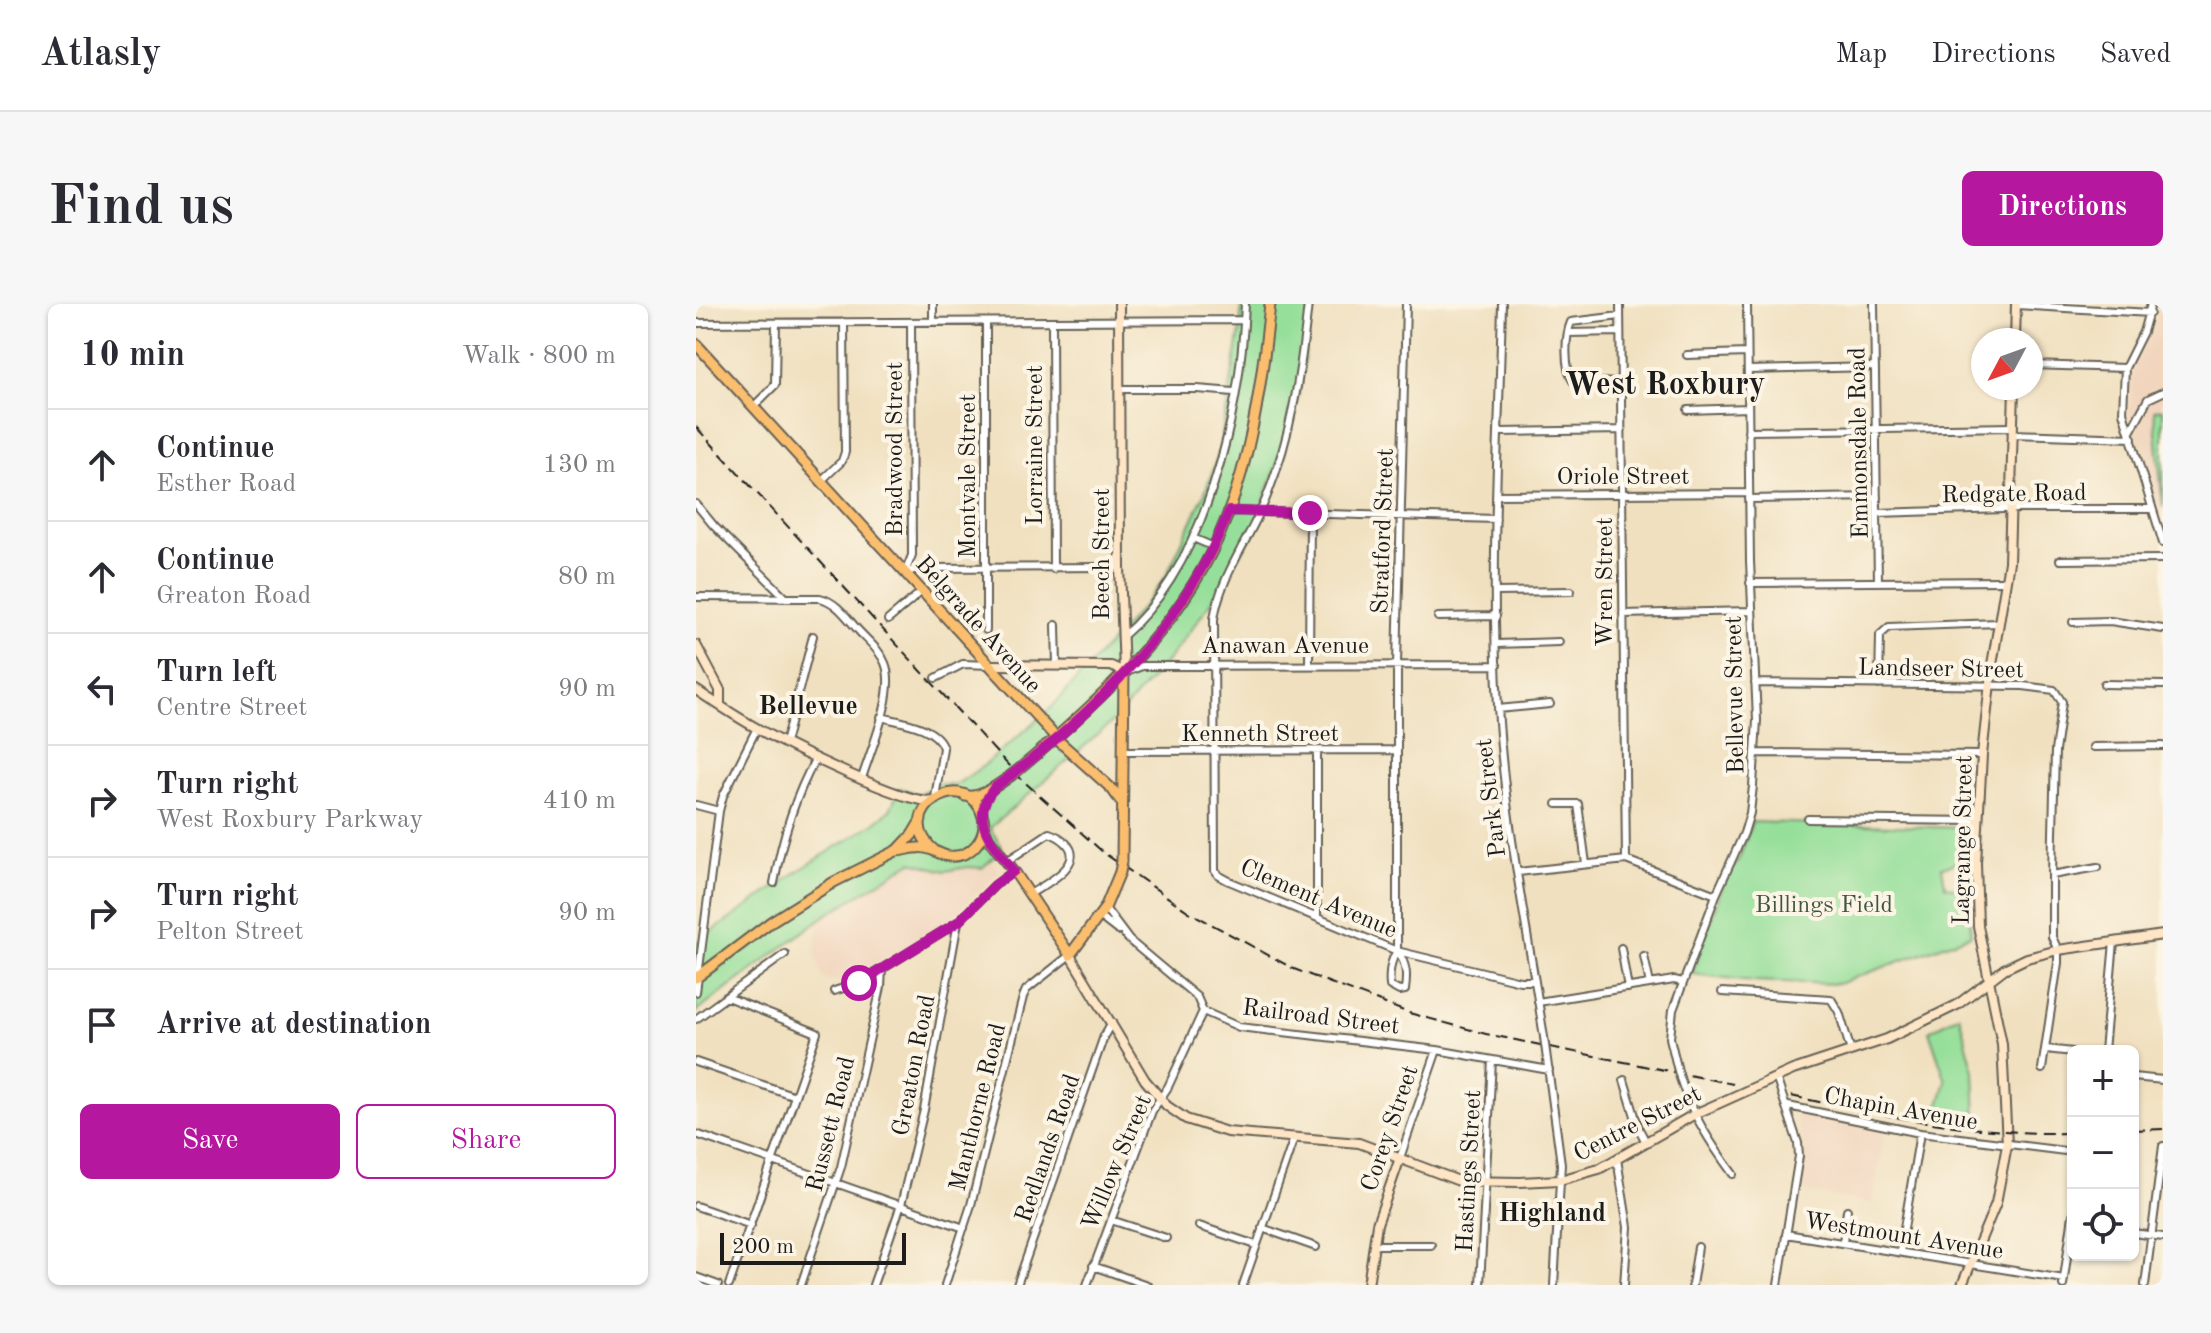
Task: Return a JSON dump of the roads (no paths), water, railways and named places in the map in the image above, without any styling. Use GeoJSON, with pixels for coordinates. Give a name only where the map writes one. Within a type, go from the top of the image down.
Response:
{"type":"FeatureCollection","features":[{"type":"Feature","properties":{"kind":"main road","name":"Beech Street"},"geometry":{"type":"LineString","coordinates":[[1119,304],[1120,567],[1124,672],[1122,803]]}},
{"type":"Feature","properties":{"kind":"main road"},"geometry":{"type":"LineString","coordinates":[[696,690],[785,743],[903,796],[924,802],[950,793],[973,796],[994,788],[1056,738],[1124,672],[1182,601],[1214,547],[1229,511],[1255,418],[1270,304]]}},
{"type":"Feature","properties":{"kind":"main road"},"geometry":{"type":"LineString","coordinates":[[2015,328],[2016,305]]}},
{"type":"Feature","properties":{"kind":"main road","name":"Belgrade Avenue"},"geometry":{"type":"LineString","coordinates":[[696,344],[1056,738],[1112,789],[1122,803]]}},
{"type":"Feature","properties":{"kind":"main road","name":"Lagrange Street"},"geometry":{"type":"LineString","coordinates":[[1962,1285],[1996,1203],[2007,1145],[2002,1044],[1978,926],[1977,821],[1989,687],[2006,581],[2013,400]]}},
{"type":"Feature","properties":{"kind":"main road"},"geometry":{"type":"LineString","coordinates":[[696,645],[720,690],[720,705]]}},
{"type":"Feature","properties":{"kind":"main road","name":"Anawan Avenue"},"geometry":{"type":"LineString","coordinates":[[990,665],[1111,666],[1124,672]]}},
{"type":"Feature","properties":{"kind":"main road"},"geometry":{"type":"LineString","coordinates":[[968,852],[978,843],[986,801],[994,788]]}},
{"type":"Feature","properties":{"kind":"main road"},"geometry":{"type":"LineString","coordinates":[[903,796],[921,819],[923,837],[935,851]]}},
{"type":"Feature","properties":{"kind":"main road"},"geometry":{"type":"LineString","coordinates":[[965,796],[975,803],[983,822]]}},
{"type":"Feature","properties":{"kind":"main road"},"geometry":{"type":"LineString","coordinates":[[697,977],[772,921],[834,882],[895,851],[911,836],[934,799]]}},
{"type":"Feature","properties":{"kind":"main road"},"geometry":{"type":"LineString","coordinates":[[1070,955],[1102,913],[1121,866],[1122,803]]}},
{"type":"Feature","properties":{"kind":"main road","name":"Centre Street"},"geometry":{"type":"LineString","coordinates":[[983,822],[988,838],[1070,955],[1143,1077],[1160,1099],[1186,1119],[1227,1132],[1359,1143],[1453,1179],[1486,1183],[1560,1180],[1592,1172],[1695,1114],[1776,1077],[1887,1039],[1957,1005],[1991,979],[2027,958],[2058,950],[2163,935]]}},
{"type":"Feature","properties":{"kind":"main road"},"geometry":{"type":"LineString","coordinates":[[895,851],[922,847],[954,856],[986,850],[1004,859]]}},
{"type":"Feature","properties":{"kind":"main road","name":"Corey Street"},"geometry":{"type":"LineString","coordinates":[[1368,1285],[1380,1213],[1400,1158]]}},
{"type":"Feature","properties":{"kind":"street"},"geometry":{"type":"LineString","coordinates":[[933,304],[933,322]]}},
{"type":"Feature","properties":{"kind":"street"},"geometry":{"type":"LineString","coordinates":[[1122,637],[1153,604],[1193,538],[1214,487],[1234,392],[1245,304]]}},
{"type":"Feature","properties":{"kind":"street"},"geometry":{"type":"LineString","coordinates":[[1261,511],[1293,415],[1301,376],[1308,304]]}},
{"type":"Feature","properties":{"kind":"street","name":"Stratford Street"},"geometry":{"type":"LineString","coordinates":[[1397,951],[1406,967],[1405,990],[1399,991],[1390,986],[1390,982],[1392,961],[1397,951],[1397,665],[1406,304]]}},
{"type":"Feature","properties":{"kind":"street","name":"Park Street"},"geometry":{"type":"LineString","coordinates":[[1502,304],[1496,519],[1498,709],[1518,872],[1561,1164],[1554,1285]]}},
{"type":"Feature","properties":{"kind":"street","name":"Wren Street"},"geometry":{"type":"LineString","coordinates":[[1620,304],[1626,860]]}},
{"type":"Feature","properties":{"kind":"street","name":"Bellevue Street"},"geometry":{"type":"LineString","coordinates":[[1733,1174],[1695,1114],[1680,1078],[1670,1026],[1683,982],[1750,813],[1755,753],[1755,683],[1750,583],[1747,304]]}},
{"type":"Feature","properties":{"kind":"street","name":"Emmonsdale Road"},"geometry":{"type":"LineString","coordinates":[[1874,304],[1878,582]]}},
{"type":"Feature","properties":{"kind":"street"},"geometry":{"type":"LineString","coordinates":[[2151,304],[2150,313],[2125,368],[2123,412],[2163,543]]}},
{"type":"Feature","properties":{"kind":"street"},"geometry":{"type":"LineString","coordinates":[[2016,305],[2150,313]]}},
{"type":"Feature","properties":{"kind":"street"},"geometry":{"type":"LineString","coordinates":[[1620,316],[1574,320],[1568,325],[1569,377],[1573,381],[1620,383]]}},
{"type":"Feature","properties":{"kind":"street"},"geometry":{"type":"LineString","coordinates":[[696,323],[1244,320]]}},
{"type":"Feature","properties":{"kind":"street","name":"Lorraine Street"},"geometry":{"type":"LineString","coordinates":[[1052,321],[1053,569]]}},
{"type":"Feature","properties":{"kind":"street"},"geometry":{"type":"LineString","coordinates":[[821,481],[842,461],[845,452],[844,322]]}},
{"type":"Feature","properties":{"kind":"street","name":"Montvale Street"},"geometry":{"type":"LineString","coordinates":[[986,322],[986,630]]}},
{"type":"Feature","properties":{"kind":"street"},"geometry":{"type":"LineString","coordinates":[[753,407],[774,388],[778,352],[776,323]]}},
{"type":"Feature","properties":{"kind":"street","name":"Bradwood Street"},"geometry":{"type":"LineString","coordinates":[[905,573],[912,555],[911,323]]}},
{"type":"Feature","properties":{"kind":"street"},"geometry":{"type":"LineString","coordinates":[[1568,333],[1620,332]]}},
{"type":"Feature","properties":{"kind":"street"},"geometry":{"type":"LineString","coordinates":[[1687,355],[1747,353]]}},
{"type":"Feature","properties":{"kind":"street"},"geometry":{"type":"LineString","coordinates":[[2043,365],[2125,368]]}},
{"type":"Feature","properties":{"kind":"street"},"geometry":{"type":"LineString","coordinates":[[1748,370],[1874,367]]}},
{"type":"Feature","properties":{"kind":"street"},"geometry":{"type":"LineString","coordinates":[[1121,389],[1234,392]]}},
{"type":"Feature","properties":{"kind":"street"},"geometry":{"type":"LineString","coordinates":[[2131,435],[2148,399],[2163,392]]}},
{"type":"Feature","properties":{"kind":"street"},"geometry":{"type":"LineString","coordinates":[[1688,410],[1748,408]]}},
{"type":"Feature","properties":{"kind":"street"},"geometry":{"type":"LineString","coordinates":[[1748,431],[1874,428],[2131,435]]}},
{"type":"Feature","properties":{"kind":"street"},"geometry":{"type":"LineString","coordinates":[[1499,432],[1620,430]]}},
{"type":"Feature","properties":{"kind":"street","name":"Oriole Street"},"geometry":{"type":"LineString","coordinates":[[1497,495],[1877,497]]}},
{"type":"Feature","properties":{"kind":"street"},"geometry":{"type":"LineString","coordinates":[[696,504],[786,598]]}},
{"type":"Feature","properties":{"kind":"street","name":"Redgate Road"},"geometry":{"type":"LineString","coordinates":[[1877,513],[2151,509]]}},
{"type":"Feature","properties":{"kind":"street"},"geometry":{"type":"LineString","coordinates":[[1229,511],[1496,519]]}},
{"type":"Feature","properties":{"kind":"street","name":"Clement Avenue"},"geometry":{"type":"LineString","coordinates":[[1261,511],[1240,555],[1221,585],[1214,619],[1215,871],[1218,875],[1397,951],[1520,981],[1535,981]]}},
{"type":"Feature","properties":{"kind":"street"},"geometry":{"type":"LineString","coordinates":[[1309,665],[1310,513]]}},
{"type":"Feature","properties":{"kind":"street"},"geometry":{"type":"LineString","coordinates":[[1193,538],[1214,547]]}},
{"type":"Feature","properties":{"kind":"street"},"geometry":{"type":"LineString","coordinates":[[2060,560],[2163,559]]}},
{"type":"Feature","properties":{"kind":"street"},"geometry":{"type":"LineString","coordinates":[[905,573],[920,568],[1120,567]]}},
{"type":"Feature","properties":{"kind":"street"},"geometry":{"type":"LineString","coordinates":[[1750,583],[2006,581]]}},
{"type":"Feature","properties":{"kind":"street"},"geometry":{"type":"LineString","coordinates":[[888,620],[922,591]]}},
{"type":"Feature","properties":{"kind":"street"},"geometry":{"type":"LineString","coordinates":[[1496,592],[1571,591]]}},
{"type":"Feature","properties":{"kind":"street"},"geometry":{"type":"LineString","coordinates":[[696,597],[820,598],[832,603],[880,654],[889,677],[888,692],[862,778]]}},
{"type":"Feature","properties":{"kind":"street"},"geometry":{"type":"LineString","coordinates":[[1623,614],[1751,611]]}},
{"type":"Feature","properties":{"kind":"street"},"geometry":{"type":"LineString","coordinates":[[1438,617],[1496,616]]}},
{"type":"Feature","properties":{"kind":"street"},"geometry":{"type":"LineString","coordinates":[[2073,622],[2110,621],[2163,629]]}},
{"type":"Feature","properties":{"kind":"street"},"geometry":{"type":"LineString","coordinates":[[1879,685],[1880,635],[1889,627],[1998,623]]}},
{"type":"Feature","properties":{"kind":"street"},"geometry":{"type":"LineString","coordinates":[[1056,625],[1057,666]]}},
{"type":"Feature","properties":{"kind":"street"},"geometry":{"type":"LineString","coordinates":[[785,743],[813,636]]}},
{"type":"Feature","properties":{"kind":"street"},"geometry":{"type":"LineString","coordinates":[[1497,644],[1559,642]]}},
{"type":"Feature","properties":{"kind":"street","name":"Anawan Avenue"},"geometry":{"type":"LineString","coordinates":[[936,678],[963,664],[990,665]]}},
{"type":"Feature","properties":{"kind":"street","name":"Anawan Avenue"},"geometry":{"type":"LineString","coordinates":[[1124,672],[1142,666],[1497,665]]}},
{"type":"Feature","properties":{"kind":"street","name":"Landseer Street"},"geometry":{"type":"LineString","coordinates":[[1755,683],[2054,690],[2062,702],[2055,751],[2052,875],[2052,937],[2058,950],[2042,1069]]}},
{"type":"Feature","properties":{"kind":"street"},"geometry":{"type":"LineString","coordinates":[[2104,684],[2163,685]]}},
{"type":"Feature","properties":{"kind":"street"},"geometry":{"type":"LineString","coordinates":[[1498,709],[1550,704]]}},
{"type":"Feature","properties":{"kind":"street"},"geometry":{"type":"LineString","coordinates":[[881,717],[930,732],[941,742],[943,748],[934,799]]}},
{"type":"Feature","properties":{"kind":"street"},"geometry":{"type":"LineString","coordinates":[[696,992],[719,811],[723,796],[757,728]]}},
{"type":"Feature","properties":{"kind":"street"},"geometry":{"type":"LineString","coordinates":[[2093,747],[2163,746]]}},
{"type":"Feature","properties":{"kind":"street","name":"Kenneth Street"},"geometry":{"type":"LineString","coordinates":[[1122,751],[1397,750]]}},
{"type":"Feature","properties":{"kind":"street"},"geometry":{"type":"LineString","coordinates":[[1317,751],[1317,917]]}},
{"type":"Feature","properties":{"kind":"street"},"geometry":{"type":"LineString","coordinates":[[1755,753],[1982,755]]}},
{"type":"Feature","properties":{"kind":"street"},"geometry":{"type":"LineString","coordinates":[[774,883],[788,820],[816,758]]}},
{"type":"Feature","properties":{"kind":"street"},"geometry":{"type":"LineString","coordinates":[[1557,804],[1578,804],[1586,864]]}},
{"type":"Feature","properties":{"kind":"street"},"geometry":{"type":"LineString","coordinates":[[696,805],[719,811]]}},
{"type":"Feature","properties":{"kind":"street"},"geometry":{"type":"LineString","coordinates":[[1808,819],[1977,821]]}},
{"type":"Feature","properties":{"kind":"street"},"geometry":{"type":"LineString","coordinates":[[1004,859],[1049,833],[1070,847],[1067,868],[1030,894]]}},
{"type":"Feature","properties":{"kind":"street"},"geometry":{"type":"LineString","coordinates":[[1518,872],[1626,860],[1716,895]]}},
{"type":"Feature","properties":{"kind":"street"},"geometry":{"type":"LineString","coordinates":[[2052,875],[2098,867]]}},
{"type":"Feature","properties":{"kind":"street"},"geometry":{"type":"LineString","coordinates":[[834,991],[859,983],[958,922],[995,885],[1014,871]]}},
{"type":"Feature","properties":{"kind":"street"},"geometry":{"type":"LineString","coordinates":[[1102,913],[1192,993],[1203,1011]]}},
{"type":"Feature","properties":{"kind":"street","name":"Greaton Road"},"geometry":{"type":"LineString","coordinates":[[873,1285],[901,1205],[924,1110],[958,922]]}},
{"type":"Feature","properties":{"kind":"street"},"geometry":{"type":"LineString","coordinates":[[2105,1045],[2114,942]]}},
{"type":"Feature","properties":{"kind":"street"},"geometry":{"type":"LineString","coordinates":[[1621,948],[1628,988]]}},
{"type":"Feature","properties":{"kind":"street"},"geometry":{"type":"LineString","coordinates":[[696,1019],[785,954]]}},
{"type":"Feature","properties":{"kind":"street","name":"Manthorne Road"},"geometry":{"type":"LineString","coordinates":[[945,1285],[964,1228],[1023,997],[1026,990],[1070,955]]}},
{"type":"Feature","properties":{"kind":"street"},"geometry":{"type":"LineString","coordinates":[[1644,956],[1650,984]]}},
{"type":"Feature","properties":{"kind":"street","name":"Russett Road"},"geometry":{"type":"LineString","coordinates":[[801,1285],[836,1184],[881,987],[882,969]]}},
{"type":"Feature","properties":{"kind":"street"},"geometry":{"type":"LineString","coordinates":[[1538,1002],[1674,980],[1683,982]]}},
{"type":"Feature","properties":{"kind":"street"},"geometry":{"type":"LineString","coordinates":[[1722,992],[1831,999],[1839,1012],[1851,1051]]}},
{"type":"Feature","properties":{"kind":"street"},"geometry":{"type":"LineString","coordinates":[[727,997],[817,1033],[729,1285]]}},
{"type":"Feature","properties":{"kind":"street","name":"Railroad Street"},"geometry":{"type":"LineString","coordinates":[[1203,1011],[1239,1027],[1437,1050]]}},
{"type":"Feature","properties":{"kind":"street","name":"Willow Street"},"geometry":{"type":"LineString","coordinates":[[1087,1285],[1152,1111],[1203,1011]]}},
{"type":"Feature","properties":{"kind":"street","name":"Redlands Road"},"geometry":{"type":"LineString","coordinates":[[1017,1285],[1104,1036],[1112,1022]]}},
{"type":"Feature","properties":{"kind":"street"},"geometry":{"type":"LineString","coordinates":[[2046,1049],[2067,1051]]}},
{"type":"Feature","properties":{"kind":"street","name":"Corey Street"},"geometry":{"type":"LineString","coordinates":[[1400,1158],[1437,1050],[1549,1070]]}},
{"type":"Feature","properties":{"kind":"street","name":"Hastings Street"},"geometry":{"type":"LineString","coordinates":[[1480,1285],[1492,1060]]}},
{"type":"Feature","properties":{"kind":"street"},"geometry":{"type":"LineString","coordinates":[[696,1062],[795,1096]]}},
{"type":"Feature","properties":{"kind":"street"},"geometry":{"type":"LineString","coordinates":[[1776,1077],[1788,1106],[1799,1156],[1778,1285]]}},
{"type":"Feature","properties":{"kind":"street"},"geometry":{"type":"LineString","coordinates":[[2139,1078],[2163,1080]]}},
{"type":"Feature","properties":{"kind":"street"},"geometry":{"type":"LineString","coordinates":[[1624,1080],[1646,1142]]}},
{"type":"Feature","properties":{"kind":"street","name":"Chapin Avenue"},"geometry":{"type":"LineString","coordinates":[[1788,1106],[1920,1133],[2067,1151]]}},
{"type":"Feature","properties":{"kind":"street"},"geometry":{"type":"LineString","coordinates":[[1900,1252],[1920,1133]]}},
{"type":"Feature","properties":{"kind":"street"},"geometry":{"type":"LineString","coordinates":[[696,1134],[964,1228]]}},
{"type":"Feature","properties":{"kind":"street"},"geometry":{"type":"LineString","coordinates":[[1243,1285],[1294,1138]]}},
{"type":"Feature","properties":{"kind":"street"},"geometry":{"type":"LineString","coordinates":[[2145,1285],[2163,1146]]}},
{"type":"Feature","properties":{"kind":"street"},"geometry":{"type":"LineString","coordinates":[[1617,1159],[1628,1227],[1624,1285]]}},
{"type":"Feature","properties":{"kind":"street"},"geometry":{"type":"LineString","coordinates":[[696,1206],[751,1225]]}},
{"type":"Feature","properties":{"kind":"street"},"geometry":{"type":"LineString","coordinates":[[1843,1243],[1847,1210]]}},
{"type":"Feature","properties":{"kind":"street"},"geometry":{"type":"LineString","coordinates":[[1111,1220],[1166,1238]]}},
{"type":"Feature","properties":{"kind":"street"},"geometry":{"type":"LineString","coordinates":[[1199,1226],[1256,1245]]}},
{"type":"Feature","properties":{"kind":"street"},"geometry":{"type":"LineString","coordinates":[[1262,1228],[1316,1247]]}},
{"type":"Feature","properties":{"kind":"street","name":"Westmount Avenue"},"geometry":{"type":"LineString","coordinates":[[1786,1234],[1972,1262],[2064,1282]]}},
{"type":"Feature","properties":{"kind":"street"},"geometry":{"type":"LineString","coordinates":[[2139,1234],[2163,1237]]}},
{"type":"Feature","properties":{"kind":"street"},"geometry":{"type":"LineString","coordinates":[[1374,1245],[1431,1245]]}},
{"type":"Feature","properties":{"kind":"street"},"geometry":{"type":"LineString","coordinates":[[1692,1285],[1698,1247]]}},
{"type":"Feature","properties":{"kind":"street"},"geometry":{"type":"LineString","coordinates":[[2064,1282],[2067,1260]]}},
{"type":"Feature","properties":{"kind":"street"},"geometry":{"type":"LineString","coordinates":[[1093,1266],[1147,1285]]}},
{"type":"Feature","properties":{"kind":"street"},"geometry":{"type":"LineString","coordinates":[[696,1277],[718,1285]]}},
{"type":"Feature","properties":{"kind":"railway"},"geometry":{"type":"LineString","coordinates":[[696,427],[1021,779],[1104,853],[1189,912],[1294,969],[1409,1013],[1486,1034],[1733,1084]]}},
{"type":"Feature","properties":{"kind":"railway"},"geometry":{"type":"LineString","coordinates":[[1791,1096],[1966,1127],[2067,1133]]}},
{"type":"Feature","properties":{"kind":"railway"},"geometry":{"type":"LineString","coordinates":[[2139,1130],[2163,1129]]}},
{"type":"Feature","properties":{"kind":"district","name":"West Roxbury"},"geometry":{"type":"Point","coordinates":[1665,383]}},
{"type":"Feature","properties":{"kind":"district","name":"Bellevue"},"geometry":{"type":"Point","coordinates":[808,705]}},
{"type":"Feature","properties":{"kind":"district","name":"Highland"},"geometry":{"type":"Point","coordinates":[1552,1212]}},
{"type":"Feature","properties":{"kind":"park label","name":"Billings Field"},"geometry":{"type":"Point","coordinates":[1824,904]}}]}
